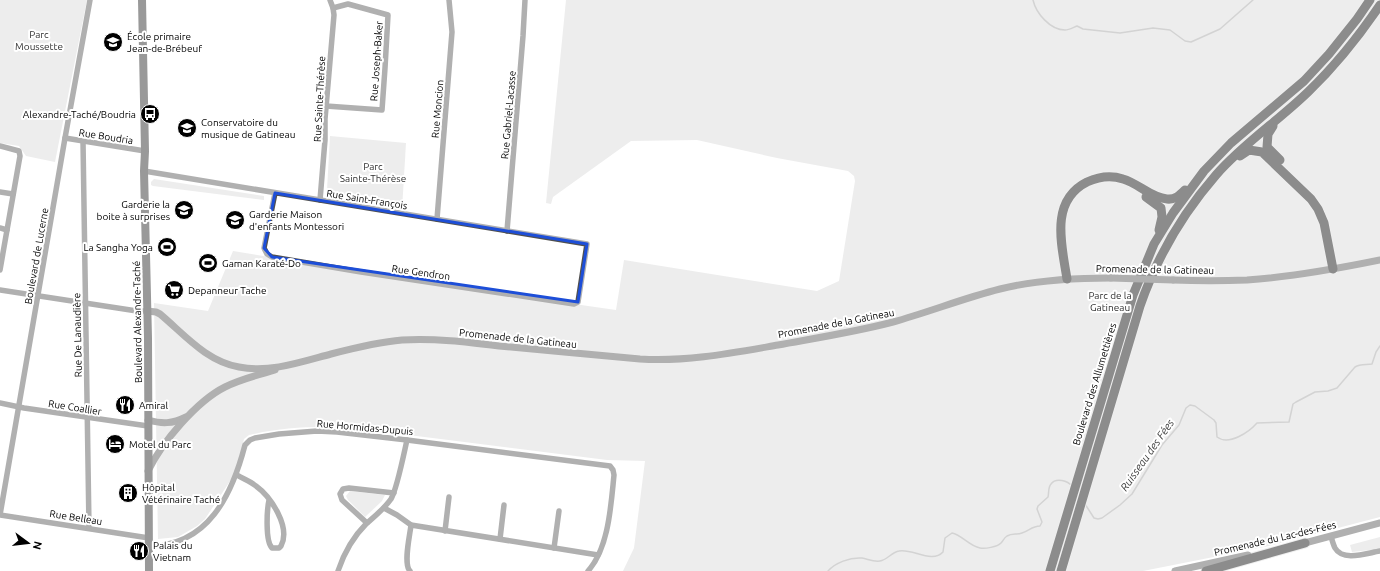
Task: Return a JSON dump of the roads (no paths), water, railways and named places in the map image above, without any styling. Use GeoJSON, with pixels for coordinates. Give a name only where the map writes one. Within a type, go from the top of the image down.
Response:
{"type":"FeatureCollection","features":[{"type":"Feature","properties":{"kind":"highway","name":"Boulevard des Allumettières"},"geometry":{"type":"LineString","coordinates":[[1050,571],[1133,294],[1154,244],[1173,213],[1196,181],[1231,142],[1292,92],[1314,70],[1343,37],[1370,0]]}},
{"type":"Feature","properties":{"kind":"highway"},"geometry":{"type":"LineString","coordinates":[[1060,571],[1140,306],[1154,268],[1168,242],[1185,214],[1226,164],[1244,147],[1281,117],[1334,66],[1380,5]]}},
{"type":"Feature","properties":{"kind":"highway"},"geometry":{"type":"LineString","coordinates":[[1281,117],[1268,134],[1267,147],[1315,193],[1323,206],[1330,224],[1336,269]]}},
{"type":"Feature","properties":{"kind":"highway"},"geometry":{"type":"LineString","coordinates":[[1226,164],[1249,150],[1262,152],[1307,193],[1318,209],[1324,223],[1336,269]]}},
{"type":"Feature","properties":{"kind":"highway"},"geometry":{"type":"LineString","coordinates":[[1069,279],[1060,223],[1066,204],[1078,188],[1096,178],[1112,177],[1127,180],[1159,197],[1170,199],[1178,196],[1196,181]]}},
{"type":"Feature","properties":{"kind":"highway"},"geometry":{"type":"LineString","coordinates":[[1069,279],[1066,234],[1067,216],[1070,207],[1076,198],[1084,190],[1091,186],[1107,183],[1122,184],[1130,187],[1159,205],[1161,208],[1162,217],[1154,244]]}},
{"type":"Feature","properties":{"kind":"highway"},"geometry":{"type":"LineString","coordinates":[[1206,571],[1305,543]]}},
{"type":"Feature","properties":{"kind":"main road","name":"Boulevard Alexandre-Taché"},"geometry":{"type":"LineString","coordinates":[[142,0],[149,571]]}},
{"type":"Feature","properties":{"kind":"street","name":"Boulevard de Lucerne"},"geometry":{"type":"LineString","coordinates":[[0,515],[90,0]]}},
{"type":"Feature","properties":{"kind":"street","name":"Rue Sainte-Thérèse"},"geometry":{"type":"LineString","coordinates":[[320,200],[326,140],[324,124],[334,15],[330,0]]}},
{"type":"Feature","properties":{"kind":"street","name":"Rue Moncion"},"geometry":{"type":"LineString","coordinates":[[437,219],[452,32],[449,0]]}},
{"type":"Feature","properties":{"kind":"street","name":"Rue Gabriel-Lacasse"},"geometry":{"type":"LineString","coordinates":[[507,231],[525,0]]}},
{"type":"Feature","properties":{"kind":"street","name":"Rue Joseph-Baker"},"geometry":{"type":"LineString","coordinates":[[326,106],[382,110],[388,14],[348,4],[333,8]]}},
{"type":"Feature","properties":{"kind":"street","name":"Rue Boudria"},"geometry":{"type":"LineString","coordinates":[[65,138],[145,151]]}},
{"type":"Feature","properties":{"kind":"street","name":"Rue De Lanaudière"},"geometry":{"type":"LineString","coordinates":[[83,141],[88,528]]}},
{"type":"Feature","properties":{"kind":"street"},"geometry":{"type":"LineString","coordinates":[[0,146],[19,151],[20,156],[0,270]]}},
{"type":"Feature","properties":{"kind":"street","name":"Rue Saint-François"},"geometry":{"type":"LineString","coordinates":[[144,171],[587,244]]}},
{"type":"Feature","properties":{"kind":"street"},"geometry":{"type":"LineString","coordinates":[[0,192],[13,194]]}},
{"type":"Feature","properties":{"kind":"street","name":"Rue Gendron"},"geometry":{"type":"LineString","coordinates":[[275,193],[264,248],[267,254],[272,257],[361,272],[574,304],[578,302],[587,244]]}},
{"type":"Feature","properties":{"kind":"street"},"geometry":{"type":"LineString","coordinates":[[0,228],[7,230]]}},
{"type":"Feature","properties":{"kind":"street","name":"Promenade de la Gatineau"},"geometry":{"type":"LineString","coordinates":[[148,471],[156,455],[176,430],[204,402],[223,388],[293,364],[367,345],[410,340],[443,340],[645,360],[667,360],[707,356],[861,330],[999,290],[1035,283],[1069,279],[1111,278],[1246,280],[1336,269],[1380,260]]}},
{"type":"Feature","properties":{"kind":"street"},"geometry":{"type":"LineString","coordinates":[[0,290],[137,311],[147,311]]}},
{"type":"Feature","properties":{"kind":"street","name":"Promenade de la Gatineau"},"geometry":{"type":"LineString","coordinates":[[147,311],[156,312],[200,349],[215,359],[229,365],[246,368],[260,368],[293,364]]}},
{"type":"Feature","properties":{"kind":"street","name":"Rue Coallier"},"geometry":{"type":"LineString","coordinates":[[0,403],[87,417],[148,423]]}},
{"type":"Feature","properties":{"kind":"street","name":"Promenade de la Gatineau"},"geometry":{"type":"LineString","coordinates":[[148,423],[176,422],[193,413]]}},
{"type":"Feature","properties":{"kind":"street","name":"Rue Hormidas-Dupuis"},"geometry":{"type":"LineString","coordinates":[[149,542],[165,545],[177,542],[191,535],[207,524],[224,500],[237,475],[245,445],[250,440],[264,436],[292,432],[317,431],[407,440],[607,464],[612,467],[614,475],[608,528],[598,555]]}},
{"type":"Feature","properties":{"kind":"street"},"geometry":{"type":"LineString","coordinates":[[338,571],[349,545],[367,523],[390,501],[394,492],[407,440]]}},
{"type":"Feature","properties":{"kind":"street"},"geometry":{"type":"LineString","coordinates":[[237,475],[256,485],[269,500],[278,512],[283,531],[283,543],[279,548],[272,548],[268,541],[269,500]]}},
{"type":"Feature","properties":{"kind":"street"},"geometry":{"type":"LineString","coordinates":[[367,523],[342,500],[340,494],[343,489],[349,488],[394,492]]}},
{"type":"Feature","properties":{"kind":"street"},"geometry":{"type":"LineString","coordinates":[[445,530],[449,497]]}},
{"type":"Feature","properties":{"kind":"street"},"geometry":{"type":"LineString","coordinates":[[500,539],[504,505]]}},
{"type":"Feature","properties":{"kind":"street"},"geometry":{"type":"LineString","coordinates":[[384,508],[411,525],[598,555],[588,571]]}},
{"type":"Feature","properties":{"kind":"street"},"geometry":{"type":"LineString","coordinates":[[554,548],[559,511]]}},
{"type":"Feature","properties":{"kind":"street","name":"Rue Belleau"},"geometry":{"type":"LineString","coordinates":[[0,515],[88,528],[149,542]]}},
{"type":"Feature","properties":{"kind":"street","name":"Promenade du Lac-des-Fées"},"geometry":{"type":"LineString","coordinates":[[1175,571],[1305,543],[1380,523]]}},
{"type":"Feature","properties":{"kind":"street"},"geometry":{"type":"LineString","coordinates":[[410,571],[407,568],[406,561],[411,525]]}},
{"type":"Feature","properties":{"kind":"street"},"geometry":{"type":"LineString","coordinates":[[1331,536],[1335,549],[1343,555],[1348,556],[1380,552]]}},
{"type":"Feature","properties":{"kind":"waterway"},"geometry":{"type":"LineString","coordinates":[[1033,0],[1037,10],[1044,20],[1059,29],[1067,30],[1077,26],[1083,29],[1120,33],[1153,28],[1170,30],[1185,41],[1191,42],[1220,29],[1253,0]]}},
{"type":"Feature","properties":{"kind":"waterway","name":"Ruisseau des Fées"},"geometry":{"type":"LineString","coordinates":[[1085,504],[1094,518],[1098,519],[1102,518],[1120,505],[1132,494],[1162,445],[1179,425],[1186,408],[1190,405],[1195,406],[1214,420],[1216,423],[1217,437],[1227,440],[1244,434],[1257,423],[1289,422],[1293,404],[1315,392],[1328,391],[1337,388],[1355,367],[1372,364],[1376,352],[1380,346]]}},
{"type":"Feature","properties":{"kind":"waterway","name":"Ruisseau des Fées"},"geometry":{"type":"LineString","coordinates":[[828,571],[843,561],[857,558],[880,561],[899,551],[928,556],[938,555],[943,552],[945,538],[952,533],[976,547],[994,547],[1001,543],[1009,535],[1020,534],[1040,526],[1042,522],[1037,509],[1038,506],[1048,497],[1049,487],[1053,482],[1062,480],[1072,486]]}},
{"type":"Feature","properties":{"kind":"place","name":"École primaire Jean-de-Brébeuf"},"geometry":{"type":"Point","coordinates":[113,42]}},
{"type":"Feature","properties":{"kind":"place","name":"Alexandre-Taché/Boudria"},"geometry":{"type":"Point","coordinates":[150,114]}},
{"type":"Feature","properties":{"kind":"place","name":"Conservatoire du musique de Gatineau"},"geometry":{"type":"Point","coordinates":[187,128]}},
{"type":"Feature","properties":{"kind":"place","name":"Garderie la boite à surprises"},"geometry":{"type":"Point","coordinates":[184,210]}},
{"type":"Feature","properties":{"kind":"place","name":"Garderie Maison d'enfants Montessori"},"geometry":{"type":"Point","coordinates":[235,220]}},
{"type":"Feature","properties":{"kind":"place","name":"La Sangha Yoga"},"geometry":{"type":"Point","coordinates":[167,247]}},
{"type":"Feature","properties":{"kind":"place","name":"Gaman Karaté-Do"},"geometry":{"type":"Point","coordinates":[208,263]}},
{"type":"Feature","properties":{"kind":"place","name":"Depanneur Tache"},"geometry":{"type":"Point","coordinates":[174,290]}},
{"type":"Feature","properties":{"kind":"place","name":"Amiral"},"geometry":{"type":"Point","coordinates":[125,405]}},
{"type":"Feature","properties":{"kind":"place","name":"Motel du Parc"},"geometry":{"type":"Point","coordinates":[115,444]}},
{"type":"Feature","properties":{"kind":"place","name":"Hôpital Vétérinaire Taché"},"geometry":{"type":"Point","coordinates":[128,493]}},
{"type":"Feature","properties":{"kind":"place","name":"Palais du Vietnam"},"geometry":{"type":"Point","coordinates":[139,551]}},
{"type":"Feature","properties":{"kind":"park label","name":"Parc Moussette"},"geometry":{"type":"Point","coordinates":[39,40]}},
{"type":"Feature","properties":{"kind":"park label","name":"Parc Sainte-Thérèse"},"geometry":{"type":"Point","coordinates":[373,172]}},
{"type":"Feature","properties":{"kind":"park label","name":"Parc de la Gatineau"},"geometry":{"type":"Point","coordinates":[1110,300]}}]}
